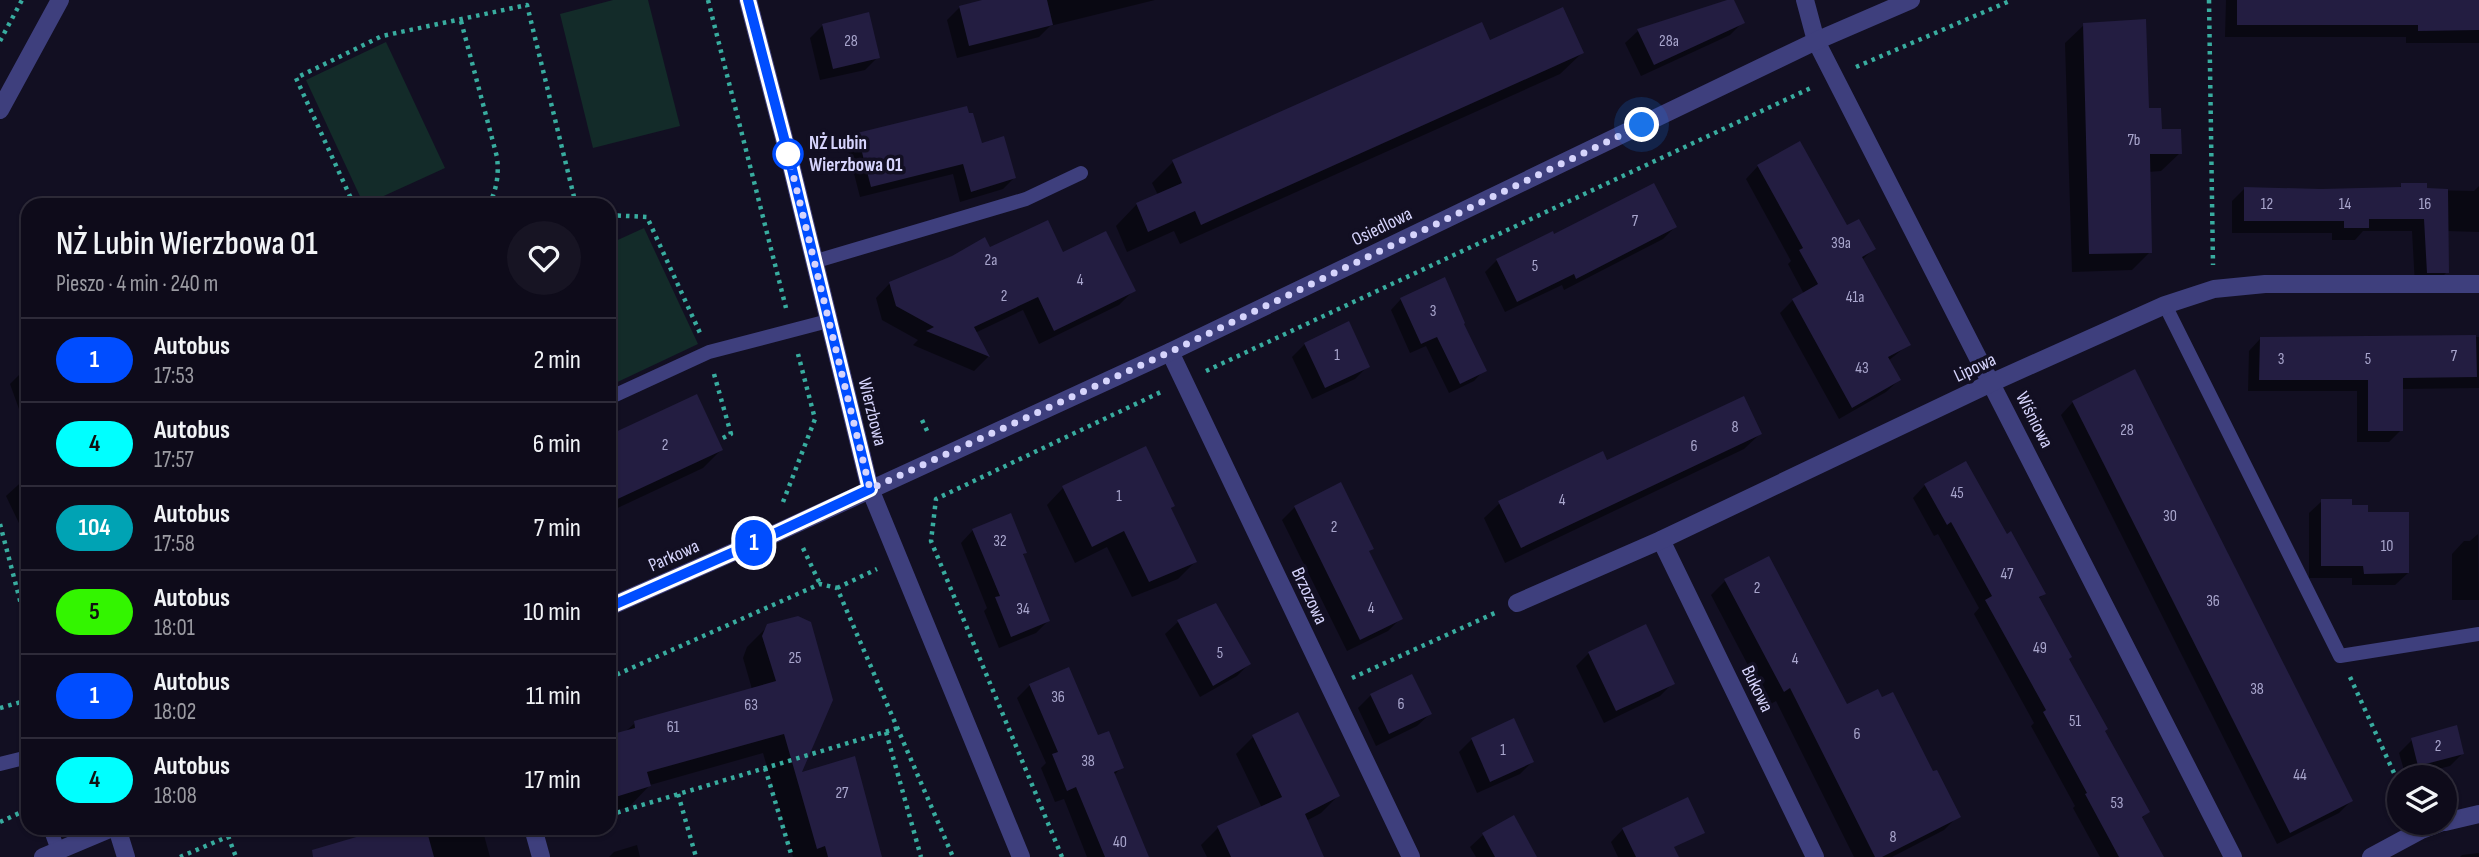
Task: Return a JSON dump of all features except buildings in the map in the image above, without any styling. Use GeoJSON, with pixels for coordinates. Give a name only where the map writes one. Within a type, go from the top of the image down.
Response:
{"type":"FeatureCollection","features":[{"type":"Feature","properties":{"kind":"street"},"geometry":{"type":"LineString","coordinates":[[0,110],[60,0]]}},
{"type":"Feature","properties":{"kind":"street","name":"Wierzbowa"},"geometry":{"type":"LineString","coordinates":[[748,0],[870,489],[1021,857]]}},
{"type":"Feature","properties":{"kind":"street","name":"Wiśniowa"},"geometry":{"type":"LineString","coordinates":[[1805,0],[1816,41],[2233,857]]}},
{"type":"Feature","properties":{"kind":"street","name":"Osiedlowa"},"geometry":{"type":"LineString","coordinates":[[870,489],[1170,352],[1816,41],[1911,0]]}},
{"type":"Feature","properties":{"kind":"street","name":"Lipowa"},"geometry":{"type":"LineString","coordinates":[[1517,603],[1661,540],[1991,383],[2165,305],[2214,289],[2265,284],[2479,284]]}},
{"type":"Feature","properties":{"kind":"street","name":"Brzozowa"},"geometry":{"type":"LineString","coordinates":[[1170,352],[1411,857]]}},
{"type":"Feature","properties":{"kind":"street","name":"Parkowa"},"geometry":{"type":"LineString","coordinates":[[616,604],[870,489]]}},
{"type":"Feature","properties":{"kind":"street","name":"Bukowa"},"geometry":{"type":"LineString","coordinates":[[1661,540],[1815,857]]}},
{"type":"Feature","properties":{"kind":"street"},"geometry":{"type":"LineString","coordinates":[[2457,819],[2479,814]]}},
{"type":"Feature","properties":{"kind":"street"},"geometry":{"type":"LineString","coordinates":[[50,854],[98,835]]}},
{"type":"Feature","properties":{"kind":"street"},"geometry":{"type":"LineString","coordinates":[[118,835],[126,857]]}},
{"type":"Feature","properties":{"kind":"street"},"geometry":{"type":"LineString","coordinates":[[535,835],[541,857]]}},
{"type":"Feature","properties":{"kind":"street"},"geometry":{"type":"LineString","coordinates":[[2371,857],[2412,835]]}},
{"type":"Feature","properties":{"kind":"lane"},"geometry":{"type":"LineString","coordinates":[[813,262],[1026,199],[1081,173]]}},
{"type":"Feature","properties":{"kind":"lane"},"geometry":{"type":"LineString","coordinates":[[2165,305],[2340,656],[2479,634]]}},
{"type":"Feature","properties":{"kind":"lane"},"geometry":{"type":"LineString","coordinates":[[616,395],[709,352],[828,321]]}},
{"type":"Feature","properties":{"kind":"lane"},"geometry":{"type":"LineString","coordinates":[[0,764],[21,759]]}},
{"type":"Feature","properties":{"kind":"lane"},"geometry":{"type":"LineString","coordinates":[[50,835],[50,854]]}},
{"type":"Feature","properties":{"kind":"path"},"geometry":{"type":"LineString","coordinates":[[0,41],[22,0]]}},
{"type":"Feature","properties":{"kind":"path"},"geometry":{"type":"LineString","coordinates":[[1062,857],[931,541],[936,499],[1834,77],[2012,0]]}},
{"type":"Feature","properties":{"kind":"path"},"geometry":{"type":"LineString","coordinates":[[2209,0],[2214,289]]}},
{"type":"Feature","properties":{"kind":"path"},"geometry":{"type":"LineString","coordinates":[[351,198],[296,78],[382,36],[527,5],[574,198]]}},
{"type":"Feature","properties":{"kind":"path"},"geometry":{"type":"LineString","coordinates":[[461,20],[497,157],[499,174],[492,198]]}},
{"type":"Feature","properties":{"kind":"path"},"geometry":{"type":"LineString","coordinates":[[616,216],[647,218],[709,352],[731,434],[719,440]]}},
{"type":"Feature","properties":{"kind":"path"},"geometry":{"type":"LineString","coordinates":[[0,524],[21,604]]}},
{"type":"Feature","properties":{"kind":"path"},"geometry":{"type":"LineString","coordinates":[[616,675],[820,584],[837,589],[953,857]]}},
{"type":"Feature","properties":{"kind":"path"},"geometry":{"type":"LineString","coordinates":[[1330,688],[1517,603]]}},
{"type":"Feature","properties":{"kind":"path"},"geometry":{"type":"LineString","coordinates":[[2340,656],[2390,765]]}},
{"type":"Feature","properties":{"kind":"path"},"geometry":{"type":"LineString","coordinates":[[0,708],[21,702]]}},
{"type":"Feature","properties":{"kind":"path"},"geometry":{"type":"LineString","coordinates":[[616,813],[898,728]]}},
{"type":"Feature","properties":{"kind":"path"},"geometry":{"type":"LineString","coordinates":[[886,732],[921,857]]}},
{"type":"Feature","properties":{"kind":"path"},"geometry":{"type":"LineString","coordinates":[[765,768],[792,857]]}},
{"type":"Feature","properties":{"kind":"path"},"geometry":{"type":"LineString","coordinates":[[678,794],[695,857]]}},
{"type":"Feature","properties":{"kind":"path"},"geometry":{"type":"LineString","coordinates":[[0,822],[21,812]]}},
{"type":"Feature","properties":{"kind":"path"},"geometry":{"type":"LineString","coordinates":[[180,857],[228,836],[236,857]]}},
{"type":"Feature","properties":{"kind":"green space"},"geometry":{"type":"Polygon","coordinates":[[[613,0],[648,0],[680,126],[593,148],[560,14],[613,0]]]}},
{"type":"Feature","properties":{"kind":"green space"},"geometry":{"type":"Polygon","coordinates":[[[386,42],[445,168],[379,198],[361,198],[306,80],[386,42]]]}},
{"type":"Feature","properties":{"kind":"green space"},"geometry":{"type":"Polygon","coordinates":[[[644,228],[698,344],[616,383],[616,241],[644,228]]]}},
{"type":"Feature","properties":{"kind":"bus line","name":"1"},"geometry":{"type":"LineString","coordinates":[[616,604],[870,489],[748,0]]}},
{"type":"Feature","properties":{"kind":"place","name":"NŻ Lubin Wierzbowa 01"},"geometry":{"type":"Point","coordinates":[788,154]}},
{"type":"Feature","properties":{"kind":"route"},"geometry":{"type":"LineString","coordinates":[[788,154],[870,489],[1170,352],[1642,125]]}}]}
